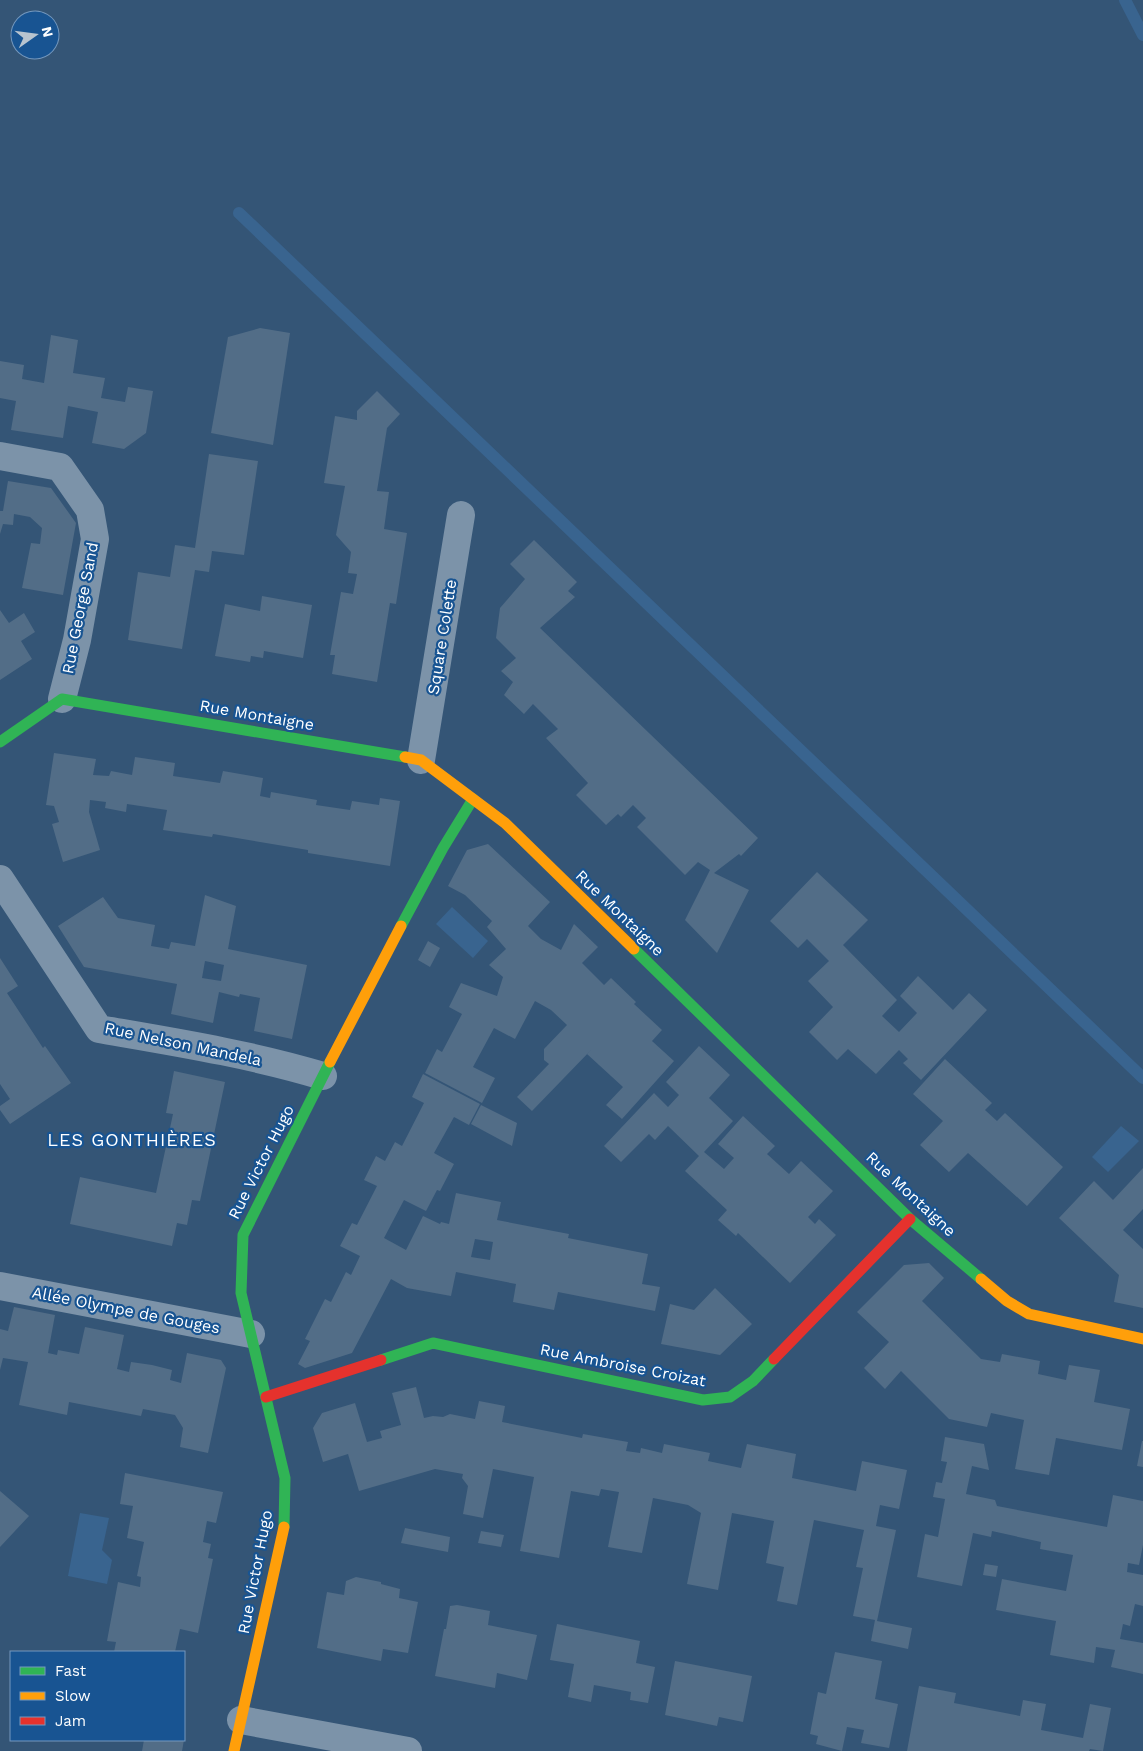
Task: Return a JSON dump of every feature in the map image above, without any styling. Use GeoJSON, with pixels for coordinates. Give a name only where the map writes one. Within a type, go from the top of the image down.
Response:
{"type":"FeatureCollection","features":[{"type":"Feature","properties":{"kind":"street","name":"Rue George Sand"},"geometry":{"type":"LineString","coordinates":[[0,456],[60,467],[90,510],[95,538],[77,640],[62,699]]}},
{"type":"Feature","properties":{"kind":"street","name":"Square Colette"},"geometry":{"type":"LineString","coordinates":[[421,760],[461,515]]}},
{"type":"Feature","properties":{"kind":"street"},"geometry":{"type":"LineString","coordinates":[[0,742],[62,699]]}},
{"type":"Feature","properties":{"kind":"street","name":"Rue Montaigne"},"geometry":{"type":"LineString","coordinates":[[62,699],[421,760],[505,823],[910,1219],[1007,1301],[1029,1314],[1143,1339]]}},
{"type":"Feature","properties":{"kind":"street","name":"Rue Victor Hugo"},"geometry":{"type":"LineString","coordinates":[[234,1751],[285,1523],[285,1478],[241,1293],[243,1235],[394,939],[443,848],[473,799]]}},
{"type":"Feature","properties":{"kind":"street","name":"Rue Nelson Mandela"},"geometry":{"type":"LineString","coordinates":[[0,879],[99,1029],[182,1043],[301,1069],[323,1076]]}},
{"type":"Feature","properties":{"kind":"street","name":"Rue Ambroise Croizat"},"geometry":{"type":"LineString","coordinates":[[266,1397],[433,1343],[703,1400],[730,1397],[753,1381],[910,1219]]}},
{"type":"Feature","properties":{"kind":"street","name":"Allée Olympe de Gouges"},"geometry":{"type":"LineString","coordinates":[[0,1286],[251,1334]]}},
{"type":"Feature","properties":{"kind":"street"},"geometry":{"type":"LineString","coordinates":[[241,1720],[408,1751]]}},
{"type":"Feature","properties":{"kind":"water"},"geometry":{"type":"Polygon","coordinates":[[[452,907],[488,941],[473,958],[436,924],[452,907]]]}},
{"type":"Feature","properties":{"kind":"water"},"geometry":{"type":"Polygon","coordinates":[[[1121,1126],[1139,1141],[1108,1172],[1092,1157],[1121,1126]]]}},
{"type":"Feature","properties":{"kind":"water"},"geometry":{"type":"Polygon","coordinates":[[[80,1513],[109,1518],[102,1550],[112,1560],[107,1584],[68,1576],[80,1513]]]}},
{"type":"Feature","properties":{"kind":"building"},"geometry":{"type":"Polygon","coordinates":[[[260,328],[290,333],[273,445],[211,433],[228,337],[260,328]]]}},
{"type":"Feature","properties":{"kind":"building"},"geometry":{"type":"Polygon","coordinates":[[[51,335],[78,340],[73,373],[105,378],[101,398],[125,402],[128,387],[153,391],[146,433],[124,449],[92,443],[98,412],[68,406],[63,438],[11,430],[16,401],[0,398],[0,361],[24,365],[22,379],[44,383],[51,335]]]}},
{"type":"Feature","properties":{"kind":"building"},"geometry":{"type":"Polygon","coordinates":[[[377,391],[400,414],[387,428],[377,491],[389,492],[384,529],[407,533],[396,604],[390,603],[377,682],[332,674],[335,655],[330,655],[341,592],[353,594],[357,574],[348,573],[351,552],[336,535],[345,486],[324,483],[335,416],[357,420],[357,411],[377,391]]]}},
{"type":"Feature","properties":{"kind":"building"},"geometry":{"type":"Polygon","coordinates":[[[209,454],[258,461],[244,555],[212,551],[209,572],[195,570],[182,649],[128,640],[138,572],[170,577],[175,545],[195,548],[209,454]]]}},
{"type":"Feature","properties":{"kind":"building"},"geometry":{"type":"Polygon","coordinates":[[[8,481],[51,488],[76,523],[63,595],[22,588],[31,543],[40,544],[42,528],[30,517],[14,514],[13,525],[3,524],[0,534],[0,511],[3,511],[8,481]]]}},
{"type":"Feature","properties":{"kind":"building"},"geometry":{"type":"Polygon","coordinates":[[[534,540],[577,582],[568,591],[575,597],[540,628],[758,838],[741,856],[739,854],[714,873],[749,890],[717,953],[685,920],[710,870],[698,862],[685,875],[637,827],[646,818],[633,805],[621,817],[618,814],[606,825],[576,795],[588,783],[546,738],[558,729],[533,704],[524,714],[504,695],[513,682],[501,671],[516,658],[496,638],[500,608],[525,579],[510,564],[534,540]]]}},
{"type":"Feature","properties":{"kind":"building"},"geometry":{"type":"Polygon","coordinates":[[[262,596],[312,605],[303,658],[264,651],[263,658],[251,656],[250,662],[215,656],[225,604],[260,611],[262,596]]]}},
{"type":"Feature","properties":{"kind":"building"},"geometry":{"type":"Polygon","coordinates":[[[0,610],[9,623],[24,613],[35,632],[21,641],[32,659],[0,680],[0,610]]]}},
{"type":"Feature","properties":{"kind":"building"},"geometry":{"type":"Polygon","coordinates":[[[54,753],[96,759],[93,775],[109,776],[111,771],[132,775],[135,757],[175,763],[173,776],[220,783],[223,771],[263,778],[260,796],[270,798],[271,792],[317,800],[316,805],[350,810],[352,801],[379,805],[380,798],[400,801],[390,866],[308,853],[308,850],[213,834],[212,837],[163,830],[167,810],[127,804],[126,812],[105,808],[106,802],[90,800],[89,812],[100,850],[63,862],[52,824],[59,822],[54,806],[46,805],[54,753]]]}},
{"type":"Feature","properties":{"kind":"building"},"geometry":{"type":"Polygon","coordinates":[[[488,844],[550,902],[528,926],[541,939],[561,950],[574,924],[598,947],[582,963],[604,985],[611,978],[636,1002],[634,1004],[662,1030],[652,1041],[674,1061],[622,1119],[606,1105],[623,1087],[587,1054],[532,1111],[517,1097],[549,1064],[544,1060],[544,1049],[567,1025],[551,1010],[535,1001],[515,1039],[494,1028],[473,1067],[495,1078],[482,1103],[425,1073],[437,1049],[442,1052],[462,1014],[449,1007],[461,983],[497,996],[503,977],[489,965],[506,949],[487,927],[492,921],[465,895],[448,886],[467,850],[488,844]]]}},
{"type":"Feature","properties":{"kind":"building"},"geometry":{"type":"Polygon","coordinates":[[[817,872],[868,920],[843,945],[897,1000],[882,1016],[899,1032],[917,1013],[900,996],[918,976],[953,1010],[969,993],[987,1010],[921,1080],[903,1063],[908,1059],[899,1050],[876,1074],[848,1049],[837,1060],[809,1032],[833,1007],[808,981],[829,961],[807,939],[798,948],[770,921],[817,872]]]}},
{"type":"Feature","properties":{"kind":"building"},"geometry":{"type":"Polygon","coordinates":[[[205,895],[236,906],[228,949],[307,965],[292,1039],[254,1031],[260,998],[240,994],[239,997],[219,992],[213,1023],[171,1014],[177,984],[84,967],[58,926],[103,897],[118,918],[155,925],[151,946],[169,949],[171,942],[195,946],[205,895]],[[205,961],[202,978],[221,981],[224,965],[205,961]]]}},
{"type":"Feature","properties":{"kind":"building"},"geometry":{"type":"Polygon","coordinates":[[[428,941],[440,948],[430,967],[418,960],[428,941]]]}},
{"type":"Feature","properties":{"kind":"building"},"geometry":{"type":"Polygon","coordinates":[[[0,958],[18,986],[7,993],[43,1048],[45,1046],[71,1083],[10,1124],[0,1110],[0,1106],[10,1099],[0,1084],[0,958]]]}},
{"type":"Feature","properties":{"kind":"building"},"geometry":{"type":"Polygon","coordinates":[[[699,1046],[730,1075],[709,1098],[733,1121],[704,1152],[724,1169],[734,1158],[718,1144],[743,1116],[775,1146],[767,1154],[789,1174],[801,1161],[833,1191],[808,1217],[815,1224],[819,1219],[836,1235],[790,1283],[738,1233],[736,1236],[718,1220],[727,1210],[685,1171],[699,1156],[668,1126],[655,1140],[649,1134],[621,1162],[604,1146],[654,1093],[668,1107],[679,1095],[666,1082],[699,1046]]]}},
{"type":"Feature","properties":{"kind":"building"},"geometry":{"type":"Polygon","coordinates":[[[945,1059],[992,1103],[985,1110],[997,1121],[1005,1113],[1063,1167],[1027,1206],[968,1153],[949,1172],[920,1145],[943,1121],[913,1094],[945,1059]]]}},
{"type":"Feature","properties":{"kind":"building"},"geometry":{"type":"Polygon","coordinates":[[[174,1071],[225,1082],[200,1201],[192,1200],[187,1225],[177,1223],[172,1246],[70,1224],[80,1177],[156,1193],[173,1114],[166,1113],[174,1071]]]}},
{"type":"Feature","properties":{"kind":"building"},"geometry":{"type":"Polygon","coordinates":[[[423,1074],[480,1104],[469,1125],[454,1117],[434,1153],[454,1164],[440,1191],[437,1190],[426,1211],[404,1200],[384,1238],[406,1250],[423,1216],[440,1224],[441,1222],[449,1224],[456,1193],[501,1202],[497,1220],[569,1234],[568,1238],[648,1254],[642,1284],[660,1287],[655,1311],[558,1292],[554,1310],[513,1302],[516,1284],[456,1272],[451,1296],[407,1288],[391,1279],[352,1353],[305,1368],[298,1364],[310,1341],[305,1339],[325,1299],[331,1302],[346,1272],[351,1275],[360,1256],[340,1246],[352,1223],[357,1225],[377,1186],[364,1180],[376,1156],[385,1161],[395,1142],[402,1146],[424,1103],[412,1097],[423,1074]],[[475,1239],[471,1257],[490,1260],[493,1242],[475,1239]]]}},
{"type":"Feature","properties":{"kind":"building"},"geometry":{"type":"Polygon","coordinates":[[[481,1105],[517,1123],[512,1146],[471,1124],[481,1105]]]}},
{"type":"Feature","properties":{"kind":"building"},"geometry":{"type":"Polygon","coordinates":[[[1143,1168],[1143,1209],[1123,1230],[1143,1249],[1143,1308],[1114,1302],[1119,1275],[1059,1218],[1094,1181],[1113,1200],[1143,1168]]]}},
{"type":"Feature","properties":{"kind":"building"},"geometry":{"type":"Polygon","coordinates":[[[929,1263],[944,1278],[922,1301],[981,1359],[1000,1362],[1002,1354],[1040,1361],[1038,1374],[1066,1380],[1069,1365],[1100,1370],[1094,1402],[1130,1409],[1122,1450],[1056,1438],[1049,1475],[1015,1469],[1024,1420],[991,1413],[987,1427],[949,1419],[901,1371],[885,1389],[864,1368],[889,1342],[857,1312],[904,1265],[929,1263]]]}},
{"type":"Feature","properties":{"kind":"building"},"geometry":{"type":"Polygon","coordinates":[[[715,1288],[752,1324],[720,1355],[661,1344],[670,1304],[694,1310],[715,1288]]]}},
{"type":"Feature","properties":{"kind":"building"},"geometry":{"type":"Polygon","coordinates":[[[14,1307],[55,1315],[48,1353],[57,1355],[58,1350],[79,1354],[85,1327],[124,1335],[117,1369],[129,1372],[131,1362],[152,1365],[172,1370],[170,1380],[181,1383],[187,1353],[221,1360],[226,1368],[208,1453],[180,1447],[183,1428],[175,1415],[143,1409],[141,1416],[69,1402],[67,1415],[19,1405],[28,1362],[3,1358],[0,1370],[0,1329],[8,1331],[14,1307]]]}},
{"type":"Feature","properties":{"kind":"building"},"geometry":{"type":"Polygon","coordinates":[[[416,1387],[424,1418],[433,1416],[443,1417],[450,1414],[475,1419],[479,1401],[505,1406],[502,1422],[582,1438],[583,1434],[628,1442],[626,1451],[640,1453],[641,1448],[662,1453],[664,1444],[710,1453],[708,1461],[741,1468],[747,1444],[796,1454],[792,1478],[856,1491],[862,1461],[907,1470],[899,1509],[880,1505],[876,1526],[896,1530],[877,1621],[912,1628],[908,1649],[871,1641],[875,1620],[853,1616],[863,1568],[856,1567],[864,1530],[814,1520],[797,1605],[777,1601],[784,1567],[766,1563],[774,1521],[732,1513],[718,1590],[687,1584],[701,1513],[688,1505],[653,1498],[642,1553],[608,1547],[619,1492],[601,1489],[599,1496],[571,1491],[559,1558],[520,1551],[534,1477],[493,1469],[483,1518],[463,1514],[468,1486],[462,1478],[463,1474],[435,1469],[359,1491],[348,1454],[323,1462],[313,1428],[322,1413],[355,1403],[367,1442],[382,1438],[380,1431],[401,1425],[392,1393],[416,1387]]]}},
{"type":"Feature","properties":{"kind":"building"},"geometry":{"type":"Polygon","coordinates":[[[945,1437],[984,1444],[989,1470],[972,1466],[966,1494],[995,1500],[997,1506],[1107,1527],[1113,1495],[1143,1501],[1143,1545],[1139,1565],[1128,1563],[1127,1572],[1143,1575],[1143,1606],[1135,1604],[1130,1626],[1123,1624],[1120,1639],[1143,1643],[1143,1674],[1111,1667],[1115,1650],[1096,1647],[1094,1663],[1050,1655],[1056,1621],[996,1610],[1002,1579],[1066,1591],[1073,1555],[1040,1549],[1041,1542],[992,1531],[991,1537],[973,1533],[962,1586],[917,1577],[925,1534],[938,1537],[945,1499],[933,1497],[936,1482],[942,1483],[947,1462],[941,1461],[945,1437]]]}},
{"type":"Feature","properties":{"kind":"building"},"geometry":{"type":"Polygon","coordinates":[[[1143,1441],[1143,1467],[1137,1466],[1143,1441]]]}},
{"type":"Feature","properties":{"kind":"building"},"geometry":{"type":"Polygon","coordinates":[[[125,1473],[223,1492],[216,1523],[207,1521],[203,1542],[211,1544],[208,1558],[213,1559],[198,1633],[180,1629],[175,1651],[114,1651],[116,1642],[107,1641],[118,1582],[140,1587],[141,1577],[137,1576],[144,1542],[127,1538],[133,1506],[120,1504],[125,1473]]]}},
{"type":"Feature","properties":{"kind":"building"},"geometry":{"type":"Polygon","coordinates":[[[0,1491],[29,1516],[0,1547],[0,1491]]]}},
{"type":"Feature","properties":{"kind":"building"},"geometry":{"type":"Polygon","coordinates":[[[405,1528],[450,1537],[448,1552],[401,1543],[405,1528]]]}},
{"type":"Feature","properties":{"kind":"building"},"geometry":{"type":"Polygon","coordinates":[[[481,1531],[504,1535],[501,1547],[478,1543],[481,1531]]]}},
{"type":"Feature","properties":{"kind":"building"},"geometry":{"type":"Polygon","coordinates":[[[985,1564],[998,1566],[996,1577],[983,1575],[985,1564]]]}},
{"type":"Feature","properties":{"kind":"building"},"geometry":{"type":"Polygon","coordinates":[[[356,1577],[381,1582],[381,1584],[400,1589],[399,1598],[418,1602],[408,1653],[383,1649],[381,1661],[317,1648],[327,1592],[344,1595],[346,1581],[356,1577]]]}},
{"type":"Feature","properties":{"kind":"building"},"geometry":{"type":"Polygon","coordinates":[[[457,1605],[490,1611],[488,1625],[537,1635],[527,1680],[497,1673],[495,1688],[435,1676],[450,1606],[457,1605]]]}},
{"type":"Feature","properties":{"kind":"building"},"geometry":{"type":"Polygon","coordinates":[[[557,1624],[640,1641],[636,1663],[655,1667],[648,1703],[630,1700],[631,1692],[594,1685],[591,1702],[568,1697],[574,1664],[550,1660],[557,1624]]]}},
{"type":"Feature","properties":{"kind":"building"},"geometry":{"type":"Polygon","coordinates":[[[835,1652],[882,1661],[875,1699],[898,1704],[889,1748],[861,1743],[864,1730],[847,1727],[842,1751],[816,1744],[818,1736],[810,1734],[818,1692],[826,1694],[835,1652]]]}},
{"type":"Feature","properties":{"kind":"building"},"geometry":{"type":"Polygon","coordinates":[[[675,1661],[752,1676],[743,1722],[719,1717],[717,1726],[665,1715],[675,1661]]]}},
{"type":"Feature","properties":{"kind":"building"},"geometry":{"type":"Polygon","coordinates":[[[919,1686],[956,1693],[954,1703],[1020,1716],[1023,1700],[1046,1704],[1041,1730],[1083,1738],[1090,1704],[1111,1708],[1103,1751],[1090,1749],[1089,1751],[907,1751],[919,1686]]]}},
{"type":"Feature","properties":{"kind":"building"},"geometry":{"type":"Polygon","coordinates":[[[144,1741],[184,1741],[182,1751],[142,1751],[144,1741]]]}},
{"type":"Feature","properties":{"kind":"waterway"},"geometry":{"type":"LineString","coordinates":[[1125,0],[1143,35]]}},
{"type":"Feature","properties":{"kind":"waterway"},"geometry":{"type":"LineString","coordinates":[[239,213],[1143,1078]]}},
{"type":"Feature","properties":{"kind":"traffic: fast"},"geometry":{"type":"LineString","coordinates":[[0,742],[62,699],[405,757]]}},
{"type":"Feature","properties":{"kind":"traffic: fast"},"geometry":{"type":"LineString","coordinates":[[401,926],[443,848],[473,799]]}},
{"type":"Feature","properties":{"kind":"traffic: fast"},"geometry":{"type":"LineString","coordinates":[[634,949],[910,1219],[981,1279]]}},
{"type":"Feature","properties":{"kind":"traffic: fast"},"geometry":{"type":"LineString","coordinates":[[284,1527],[285,1478],[241,1293],[243,1235],[330,1062]]}},
{"type":"Feature","properties":{"kind":"traffic: fast"},"geometry":{"type":"LineString","coordinates":[[381,1360],[433,1343],[703,1400],[730,1397],[753,1381],[774,1359]]}},
{"type":"Feature","properties":{"kind":"traffic: slow"},"geometry":{"type":"LineString","coordinates":[[405,757],[421,760],[505,823],[634,949]]}},
{"type":"Feature","properties":{"kind":"traffic: slow"},"geometry":{"type":"LineString","coordinates":[[330,1062],[401,926]]}},
{"type":"Feature","properties":{"kind":"traffic: slow"},"geometry":{"type":"LineString","coordinates":[[981,1279],[1007,1301],[1029,1314],[1143,1339]]}},
{"type":"Feature","properties":{"kind":"traffic: slow"},"geometry":{"type":"LineString","coordinates":[[234,1751],[284,1527]]}},
{"type":"Feature","properties":{"kind":"traffic: jam"},"geometry":{"type":"LineString","coordinates":[[774,1359],[910,1219]]}},
{"type":"Feature","properties":{"kind":"traffic: jam"},"geometry":{"type":"LineString","coordinates":[[266,1397],[381,1360]]}},
{"type":"Feature","properties":{"kind":"district","name":"LES GONTHIÈRES"},"geometry":{"type":"Point","coordinates":[132,1139]}}]}
